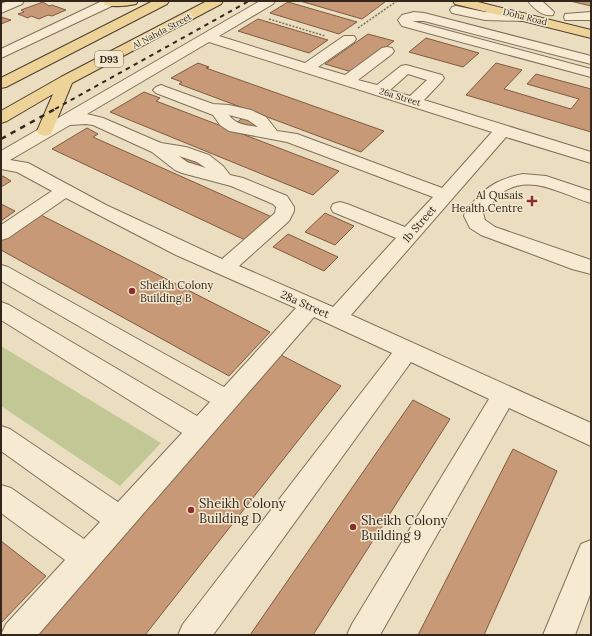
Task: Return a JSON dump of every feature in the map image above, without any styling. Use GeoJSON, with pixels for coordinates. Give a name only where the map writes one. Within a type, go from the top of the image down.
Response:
{"type":"FeatureCollection","features":[{"type":"Feature","properties":{"kind":"main road"},"geometry":{"type":"LineString","coordinates":[[102,4],[132,1]]}},
{"type":"Feature","properties":{"kind":"main road","name":"D93"},"geometry":{"type":"LineString","coordinates":[[1,84],[163,1]]}},
{"type":"Feature","properties":{"kind":"main road"},"geometry":{"type":"LineString","coordinates":[[81,73],[111,50],[198,1]]}},
{"type":"Feature","properties":{"kind":"main road","name":"Al Nahda Street"},"geometry":{"type":"LineString","coordinates":[[1,118],[66,80],[217,1]]}},
{"type":"Feature","properties":{"kind":"main road","name":"Doha Road"},"geometry":{"type":"LineString","coordinates":[[503,1],[591,22]]}},
{"type":"Feature","properties":{"kind":"main road","name":"Doha Road"},"geometry":{"type":"LineString","coordinates":[[450,5],[522,17],[591,34]]}},
{"type":"Feature","properties":{"kind":"main road"},"geometry":{"type":"LineString","coordinates":[[45,131],[66,80]]}},
{"type":"Feature","properties":{"kind":"street"},"geometry":{"type":"LineString","coordinates":[[1,8],[12,1]]}},
{"type":"Feature","properties":{"kind":"street"},"geometry":{"type":"LineString","coordinates":[[1,8],[18,1]]}},
{"type":"Feature","properties":{"kind":"street"},"geometry":{"type":"LineString","coordinates":[[82,1],[89,6],[102,4]]}},
{"type":"Feature","properties":{"kind":"street"},"geometry":{"type":"LineString","coordinates":[[13,158],[45,131],[269,1]]}},
{"type":"Feature","properties":{"kind":"street"},"geometry":{"type":"LineString","coordinates":[[534,1],[548,12]]}},
{"type":"Feature","properties":{"kind":"street"},"geometry":{"type":"LineString","coordinates":[[1,54],[102,4]]}},
{"type":"Feature","properties":{"kind":"street"},"geometry":{"type":"LineString","coordinates":[[436,19],[450,5]]}},
{"type":"Feature","properties":{"kind":"street"},"geometry":{"type":"LineString","coordinates":[[591,60],[436,19],[414,16],[407,18],[406,20],[406,23],[414,26],[591,73]]}},
{"type":"Feature","properties":{"kind":"street"},"geometry":{"type":"LineString","coordinates":[[570,17],[591,16]]}},
{"type":"Feature","properties":{"kind":"street","name":"26a Street"},"geometry":{"type":"LineString","coordinates":[[208,37],[591,158]]}},
{"type":"Feature","properties":{"kind":"street"},"geometry":{"type":"LineString","coordinates":[[310,69],[351,40]]}},
{"type":"Feature","properties":{"kind":"street"},"geometry":{"type":"LineString","coordinates":[[351,82],[390,52]]}},
{"type":"Feature","properties":{"kind":"street"},"geometry":{"type":"LineString","coordinates":[[379,91],[407,68],[438,78],[413,102]]}},
{"type":"Feature","properties":{"kind":"street"},"geometry":{"type":"LineString","coordinates":[[161,90],[212,109],[221,114],[226,122],[235,128],[291,138],[445,195]]}},
{"type":"Feature","properties":{"kind":"street"},"geometry":{"type":"LineString","coordinates":[[65,120],[94,120],[158,148],[188,170],[224,178],[280,200],[286,209],[280,219],[224,268]]}},
{"type":"Feature","properties":{"kind":"street","name":"1b Street"},"geometry":{"type":"LineString","coordinates":[[336,318],[503,130]]}},
{"type":"Feature","properties":{"kind":"street","name":"28a Street"},"geometry":{"type":"LineString","coordinates":[[1,164],[13,158],[66,190],[112,215],[224,268],[311,306],[591,435]]}},
{"type":"Feature","properties":{"kind":"street"},"geometry":{"type":"LineString","coordinates":[[591,197],[545,182],[535,180],[515,180],[507,182],[495,190],[474,212],[473,216],[477,224],[488,231],[591,267]]}},
{"type":"Feature","properties":{"kind":"street"},"geometry":{"type":"LineString","coordinates":[[1,234],[66,190]]}},
{"type":"Feature","properties":{"kind":"street"},"geometry":{"type":"LineString","coordinates":[[340,208],[409,236]]}},
{"type":"Feature","properties":{"kind":"street"},"geometry":{"type":"LineString","coordinates":[[1,272],[227,400]]}},
{"type":"Feature","properties":{"kind":"street"},"geometry":{"type":"LineString","coordinates":[[17,635],[311,306]]}},
{"type":"Feature","properties":{"kind":"street"},"geometry":{"type":"LineString","coordinates":[[1,310],[200,430]]}},
{"type":"Feature","properties":{"kind":"street"},"geometry":{"type":"LineString","coordinates":[[194,635],[406,351]]}},
{"type":"Feature","properties":{"kind":"street"},"geometry":{"type":"LineString","coordinates":[[363,635],[504,394]]}},
{"type":"Feature","properties":{"kind":"street"},"geometry":{"type":"LineString","coordinates":[[1,437],[120,520]]}},
{"type":"Feature","properties":{"kind":"street"},"geometry":{"type":"LineString","coordinates":[[1,497],[86,558]]}},
{"type":"Feature","properties":{"kind":"street"},"geometry":{"type":"LineString","coordinates":[[559,635],[591,554]]}},
{"type":"Feature","properties":{"kind":"path"},"geometry":{"type":"LineString","coordinates":[[249,13],[332,38]]}},
{"type":"Feature","properties":{"kind":"green space"},"geometry":{"type":"Polygon","coordinates":[[[1,346],[161,443],[120,486],[1,406],[1,346]]]}},
{"type":"Feature","properties":{"kind":"building"},"geometry":{"type":"Polygon","coordinates":[[[300,1],[379,1],[385,2],[362,19],[300,1]]]}},
{"type":"Feature","properties":{"kind":"building"},"geometry":{"type":"Polygon","coordinates":[[[570,1],[591,1],[591,6],[570,1]]]}},
{"type":"Feature","properties":{"kind":"building"},"geometry":{"type":"Polygon","coordinates":[[[43,2],[49,6],[52,5],[66,10],[52,16],[48,15],[39,19],[31,16],[28,18],[18,14],[24,12],[21,10],[43,2]]]}},
{"type":"Feature","properties":{"kind":"building"},"geometry":{"type":"Polygon","coordinates":[[[288,2],[357,22],[339,34],[270,13],[288,2]]]}},
{"type":"Feature","properties":{"kind":"building"},"geometry":{"type":"Polygon","coordinates":[[[1,17],[11,20],[1,24],[1,17]]]}},
{"type":"Feature","properties":{"kind":"building"},"geometry":{"type":"Polygon","coordinates":[[[258,19],[328,40],[309,53],[238,31],[258,19]]]}},
{"type":"Feature","properties":{"kind":"building"},"geometry":{"type":"Polygon","coordinates":[[[368,34],[394,41],[352,72],[325,64],[368,34]]]}},
{"type":"Feature","properties":{"kind":"building"},"geometry":{"type":"Polygon","coordinates":[[[426,38],[479,53],[463,67],[409,52],[426,38]]]}},
{"type":"Feature","properties":{"kind":"building"},"geometry":{"type":"Polygon","coordinates":[[[198,63],[209,67],[206,68],[384,131],[361,152],[179,84],[182,82],[171,78],[198,63]]]}},
{"type":"Feature","properties":{"kind":"building"},"geometry":{"type":"Polygon","coordinates":[[[496,63],[522,70],[504,89],[571,109],[579,99],[527,84],[536,74],[591,89],[591,132],[466,95],[496,63]]]}},
{"type":"Feature","properties":{"kind":"building"},"geometry":{"type":"Polygon","coordinates":[[[144,92],[160,98],[156,101],[339,171],[313,195],[110,112],[144,92]]]}},
{"type":"Feature","properties":{"kind":"building"},"geometry":{"type":"Polygon","coordinates":[[[244,117],[257,122],[250,127],[236,123],[244,117]]]}},
{"type":"Feature","properties":{"kind":"building"},"geometry":{"type":"Polygon","coordinates":[[[87,128],[98,134],[93,137],[272,217],[245,240],[52,149],[87,128]]]}},
{"type":"Feature","properties":{"kind":"building"},"geometry":{"type":"Polygon","coordinates":[[[189,156],[203,162],[193,169],[178,163],[189,156]]]}},
{"type":"Feature","properties":{"kind":"building"},"geometry":{"type":"Polygon","coordinates":[[[3,176],[11,181],[1,187],[1,177],[3,176]]]}},
{"type":"Feature","properties":{"kind":"building"},"geometry":{"type":"Polygon","coordinates":[[[1,204],[15,211],[1,221],[1,204]]]}},
{"type":"Feature","properties":{"kind":"building"},"geometry":{"type":"Polygon","coordinates":[[[325,213],[354,226],[335,245],[305,232],[325,213]]]}},
{"type":"Feature","properties":{"kind":"building","name":"Sheikh Colony Building B"},"geometry":{"type":"Polygon","coordinates":[[[39,214],[270,332],[229,376],[1,250],[1,239],[39,214]]]}},
{"type":"Feature","properties":{"kind":"building"},"geometry":{"type":"Polygon","coordinates":[[[288,234],[338,257],[324,271],[273,247],[288,234]]]}},
{"type":"Feature","properties":{"kind":"building","name":"Sheikh Colony Building D"},"geometry":{"type":"Polygon","coordinates":[[[279,354],[341,386],[145,635],[28,635],[279,354]]]}},
{"type":"Feature","properties":{"kind":"building","name":"Sheikh Colony Building 9"},"geometry":{"type":"Polygon","coordinates":[[[413,400],[450,419],[313,635],[250,635],[413,400]]]}},
{"type":"Feature","properties":{"kind":"building"},"geometry":{"type":"Polygon","coordinates":[[[513,449],[557,471],[484,635],[418,635],[513,449]]]}},
{"type":"Feature","properties":{"kind":"building"},"geometry":{"type":"Polygon","coordinates":[[[1,541],[46,576],[1,623],[1,541]]]}},
{"type":"Feature","properties":{"kind":"railway"},"geometry":{"type":"LineString","coordinates":[[55,109],[249,1]]}},
{"type":"Feature","properties":{"kind":"railway"},"geometry":{"type":"LineString","coordinates":[[1,139],[57,108]]}},
{"type":"Feature","properties":{"kind":"place","name":"Al Qusais Health Centre"},"geometry":{"type":"Point","coordinates":[532,201]}},
{"type":"Feature","properties":{"kind":"place","name":"Sheikh Colony Building B"},"geometry":{"type":"Point","coordinates":[132,291]}},
{"type":"Feature","properties":{"kind":"place","name":"Sheikh Colony Building D"},"geometry":{"type":"Point","coordinates":[191,510]}},
{"type":"Feature","properties":{"kind":"place","name":"Sheikh Colony Building 9"},"geometry":{"type":"Point","coordinates":[353,527]}}]}
